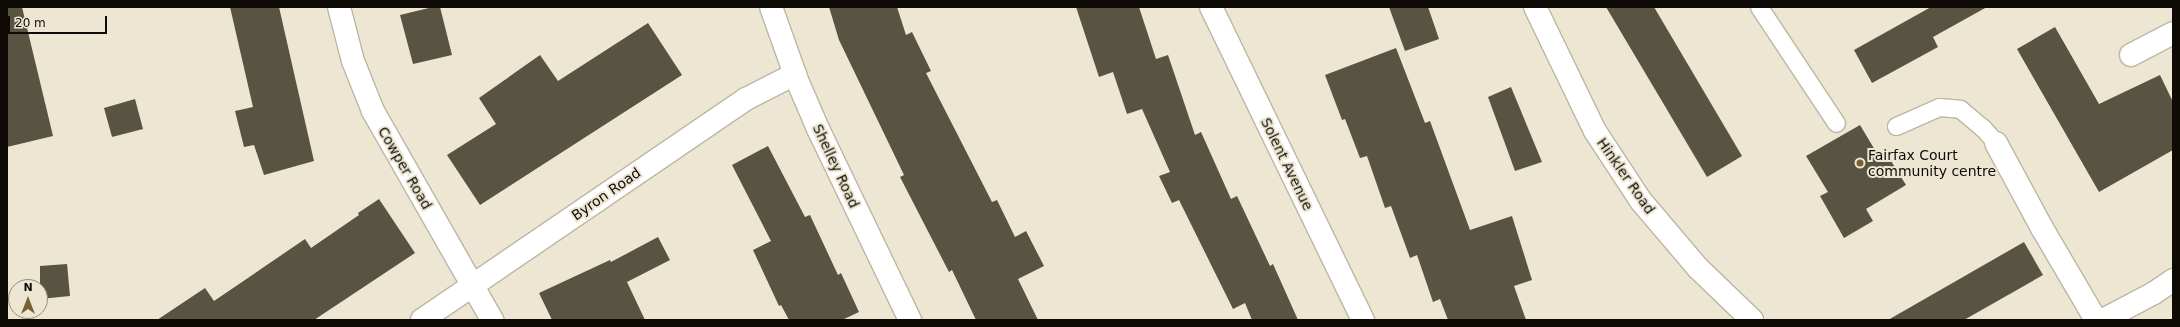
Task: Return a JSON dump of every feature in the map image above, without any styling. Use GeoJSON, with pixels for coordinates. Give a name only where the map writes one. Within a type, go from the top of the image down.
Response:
{"type":"FeatureCollection","features":[{"type":"Feature","properties":{"kind":"street","name":"Cowper Road"},"geometry":{"type":"LineString","coordinates":[[339,7],[353,62],[373,111],[474,285],[492,320]]}},
{"type":"Feature","properties":{"kind":"street","name":"Shelley Road"},"geometry":{"type":"LineString","coordinates":[[771,7],[795,74],[832,159],[910,320]]}},
{"type":"Feature","properties":{"kind":"street","name":"Solent Avenue"},"geometry":{"type":"LineString","coordinates":[[1211,7],[1363,320]]}},
{"type":"Feature","properties":{"kind":"street","name":"Hinkler Road"},"geometry":{"type":"LineString","coordinates":[[1541,10],[1595,131],[1641,201],[1698,268],[1752,320]]}},
{"type":"Feature","properties":{"kind":"street"},"geometry":{"type":"LineString","coordinates":[[2131,55],[2173,33]]}},
{"type":"Feature","properties":{"kind":"street","name":"Byron Road"},"geometry":{"type":"LineString","coordinates":[[422,320],[746,99],[795,74]]}},
{"type":"Feature","properties":{"kind":"street"},"geometry":{"type":"LineString","coordinates":[[1996,143],[2042,228],[2096,320]]}},
{"type":"Feature","properties":{"kind":"street"},"geometry":{"type":"LineString","coordinates":[[2103,320],[2172,285]]}},
{"type":"Feature","properties":{"kind":"lane"},"geometry":{"type":"LineString","coordinates":[[1759,7],[1836,122]]}},
{"type":"Feature","properties":{"kind":"lane"},"geometry":{"type":"LineString","coordinates":[[1896,126],[1940,107],[1960,109],[1983,128],[1996,143]]}},
{"type":"Feature","properties":{"kind":"building"},"geometry":{"type":"Polygon","coordinates":[[[7,7],[22,7],[53,136],[7,147],[7,7]]]}},
{"type":"Feature","properties":{"kind":"building"},"geometry":{"type":"Polygon","coordinates":[[[230,7],[279,7],[314,161],[264,175],[254,145],[244,147],[235,111],[253,107],[230,7]]]}},
{"type":"Feature","properties":{"kind":"building"},"geometry":{"type":"Polygon","coordinates":[[[433,7],[440,7],[452,55],[413,64],[400,15],[433,7]]]}},
{"type":"Feature","properties":{"kind":"building"},"geometry":{"type":"Polygon","coordinates":[[[829,7],[897,7],[906,35],[912,32],[931,71],[926,73],[992,202],[997,200],[1015,237],[1026,231],[1044,266],[1018,279],[1038,320],[976,320],[952,270],[949,272],[900,177],[904,175],[839,40],[829,7]]]}},
{"type":"Feature","properties":{"kind":"building"},"geometry":{"type":"Polygon","coordinates":[[[1076,7],[1139,7],[1156,59],[1168,55],[1195,135],[1201,132],[1231,199],[1237,196],[1270,266],[1273,264],[1298,320],[1252,320],[1245,303],[1233,309],[1179,200],[1172,203],[1159,176],[1170,172],[1142,109],[1127,114],[1113,72],[1099,77],[1076,7]]]}},
{"type":"Feature","properties":{"kind":"building"},"geometry":{"type":"Polygon","coordinates":[[[1389,7],[1428,7],[1439,39],[1405,51],[1389,7]]]}},
{"type":"Feature","properties":{"kind":"building"},"geometry":{"type":"Polygon","coordinates":[[[1606,7],[1654,7],[1742,156],[1707,177],[1606,7]]]}},
{"type":"Feature","properties":{"kind":"building"},"geometry":{"type":"Polygon","coordinates":[[[1931,7],[1987,7],[1933,37],[1938,47],[1872,83],[1854,50],[1931,7]]]}},
{"type":"Feature","properties":{"kind":"building"},"geometry":{"type":"Polygon","coordinates":[[[648,23],[682,75],[480,205],[447,155],[496,124],[479,98],[540,55],[558,81],[648,23]]]}},
{"type":"Feature","properties":{"kind":"building"},"geometry":{"type":"Polygon","coordinates":[[[2055,27],[2099,104],[2160,75],[2173,102],[2173,150],[2099,192],[2017,49],[2055,27]]]}},
{"type":"Feature","properties":{"kind":"building"},"geometry":{"type":"Polygon","coordinates":[[[1396,48],[1425,123],[1430,121],[1470,230],[1512,216],[1532,280],[1514,286],[1526,320],[1448,320],[1440,299],[1433,302],[1417,255],[1410,258],[1391,206],[1385,208],[1367,156],[1360,158],[1345,119],[1342,120],[1325,75],[1396,48]]]}},
{"type":"Feature","properties":{"kind":"building"},"geometry":{"type":"Polygon","coordinates":[[[1511,87],[1542,162],[1515,171],[1488,97],[1511,87]]]}},
{"type":"Feature","properties":{"kind":"building"},"geometry":{"type":"Polygon","coordinates":[[[135,99],[143,129],[112,137],[104,108],[135,99]]]}},
{"type":"Feature","properties":{"kind":"building","name":"Fairfax Court community centre"},"geometry":{"type":"Polygon","coordinates":[[[1860,125],[1881,160],[1888,156],[1906,185],[1866,209],[1873,221],[1844,238],[1820,196],[1828,192],[1806,156],[1860,125]]]}},
{"type":"Feature","properties":{"kind":"building"},"geometry":{"type":"Polygon","coordinates":[[[768,146],[805,217],[810,215],[838,275],[841,273],[859,312],[842,320],[789,320],[781,305],[779,306],[753,250],[771,241],[732,165],[768,146]]]}},
{"type":"Feature","properties":{"kind":"building"},"geometry":{"type":"Polygon","coordinates":[[[379,199],[415,253],[314,320],[157,320],[205,288],[214,301],[305,239],[311,248],[359,215],[358,213],[379,199]]]}},
{"type":"Feature","properties":{"kind":"building"},"geometry":{"type":"Polygon","coordinates":[[[658,237],[670,260],[627,282],[645,320],[552,320],[539,293],[610,260],[611,262],[658,237]]]}},
{"type":"Feature","properties":{"kind":"building"},"geometry":{"type":"Polygon","coordinates":[[[2024,242],[2043,275],[1964,320],[1888,320],[2024,242]]]}},
{"type":"Feature","properties":{"kind":"building"},"geometry":{"type":"Polygon","coordinates":[[[67,264],[70,296],[48,298],[48,279],[40,279],[40,266],[67,264]]]}},
{"type":"Feature","properties":{"kind":"place","name":"Fairfax Court community centre"},"geometry":{"type":"Point","coordinates":[1860,163]}}]}
